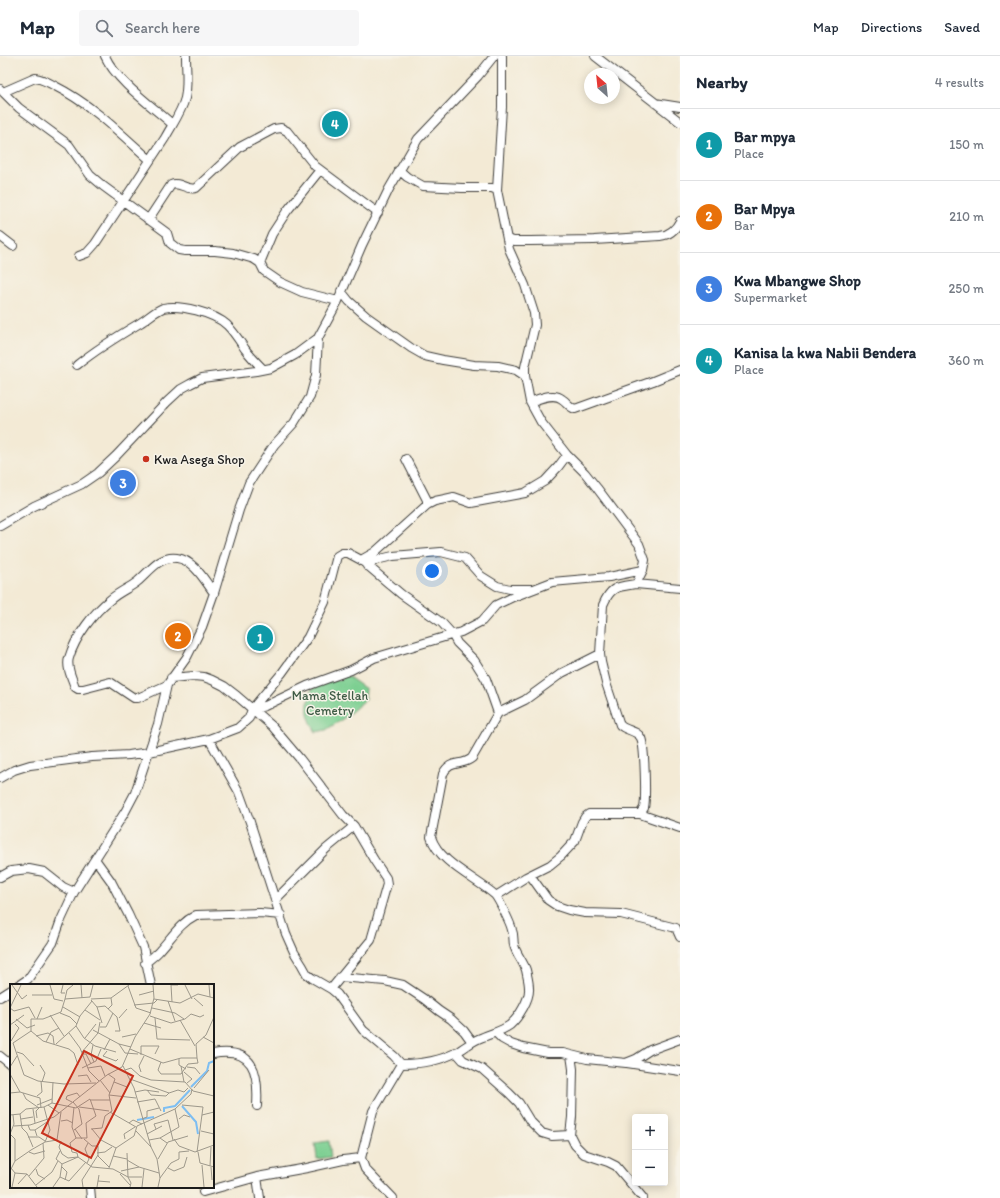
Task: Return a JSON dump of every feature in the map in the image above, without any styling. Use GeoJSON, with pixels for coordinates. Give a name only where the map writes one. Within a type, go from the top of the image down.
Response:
{"type":"FeatureCollection","features":[{"type":"Feature","properties":{"kind":"street"},"geometry":{"type":"LineString","coordinates":[[105,56],[109,64],[133,90],[172,124]]}},
{"type":"Feature","properties":{"kind":"street"},"geometry":{"type":"LineString","coordinates":[[80,256],[87,253],[95,244],[172,124],[185,98],[187,78],[186,56]]}},
{"type":"Feature","properties":{"kind":"street"},"geometry":{"type":"LineString","coordinates":[[0,526],[34,506],[82,484],[98,473],[181,389],[202,378],[271,368],[296,355],[318,338],[338,301],[399,170],[418,139],[478,76],[494,56]]}},
{"type":"Feature","properties":{"kind":"street"},"geometry":{"type":"LineString","coordinates":[[502,56],[502,107],[497,190],[512,257],[520,273],[534,313],[535,325],[527,354],[525,376],[530,402],[541,422],[567,455],[593,483],[639,544],[645,560],[643,570],[636,584]]}},
{"type":"Feature","properties":{"kind":"street"},"geometry":{"type":"LineString","coordinates":[[595,56],[680,122]]}},
{"type":"Feature","properties":{"kind":"street"},"geometry":{"type":"LineString","coordinates":[[150,160],[99,114],[72,94],[40,78],[35,78],[2,91],[19,108],[69,145],[90,175],[123,202],[167,233],[170,244],[179,250],[233,253],[254,259],[260,263],[264,271],[280,282],[302,292],[338,301]]}},
{"type":"Feature","properties":{"kind":"street"},"geometry":{"type":"LineString","coordinates":[[655,103],[680,107]]}},
{"type":"Feature","properties":{"kind":"street"},"geometry":{"type":"LineString","coordinates":[[148,220],[171,185],[175,183],[187,188],[196,188],[240,147],[274,129],[281,128],[287,131],[315,166],[378,213]]}},
{"type":"Feature","properties":{"kind":"street"},"geometry":{"type":"LineString","coordinates":[[260,263],[272,234],[287,211],[320,170]]}},
{"type":"Feature","properties":{"kind":"street"},"geometry":{"type":"LineString","coordinates":[[399,170],[407,177],[423,186],[492,188],[497,190]]}},
{"type":"Feature","properties":{"kind":"street"},"geometry":{"type":"LineString","coordinates":[[507,239],[514,241],[594,240],[660,236],[672,231],[680,220]]}},
{"type":"Feature","properties":{"kind":"street"},"geometry":{"type":"LineString","coordinates":[[0,236],[12,246]]}},
{"type":"Feature","properties":{"kind":"street"},"geometry":{"type":"LineString","coordinates":[[342,291],[349,301],[366,316],[411,348],[425,356],[474,365],[498,366],[516,370],[525,376]]}},
{"type":"Feature","properties":{"kind":"street"},"geometry":{"type":"LineString","coordinates":[[77,365],[116,336],[157,311],[168,307],[202,312],[216,317],[236,334],[244,348],[263,369]]}},
{"type":"Feature","properties":{"kind":"street"},"geometry":{"type":"LineString","coordinates":[[20,984],[28,979],[53,943],[61,920],[74,892],[125,812],[135,793],[158,724],[169,682],[194,645],[202,627],[249,483],[274,445],[294,423],[310,397],[316,375],[318,338]]}},
{"type":"Feature","properties":{"kind":"street"},"geometry":{"type":"LineString","coordinates":[[530,402],[555,396],[562,398],[570,407],[575,409],[680,370]]}},
{"type":"Feature","properties":{"kind":"street"},"geometry":{"type":"LineString","coordinates":[[364,563],[427,505],[436,501],[454,497],[471,503],[525,493],[544,481],[558,467],[567,455]]}},
{"type":"Feature","properties":{"kind":"street"},"geometry":{"type":"LineString","coordinates":[[406,459],[427,500],[427,505]]}},
{"type":"Feature","properties":{"kind":"street"},"geometry":{"type":"LineString","coordinates":[[364,563],[393,556],[441,552],[465,558],[481,576],[497,586],[510,589],[532,589]]}},
{"type":"Feature","properties":{"kind":"street"},"geometry":{"type":"LineString","coordinates":[[0,778],[14,770],[30,765],[92,757],[129,756],[210,738],[238,728],[248,718],[252,709],[282,673],[308,637],[325,602],[337,556],[348,553],[364,563],[401,594],[442,623],[452,634],[457,643],[474,660],[486,679],[498,713]]}},
{"type":"Feature","properties":{"kind":"street"},"geometry":{"type":"LineString","coordinates":[[214,593],[188,562],[179,558],[171,558],[157,563],[136,582],[111,598],[101,608],[83,630],[68,658],[67,665],[75,687],[78,689],[110,682],[134,698],[138,698],[169,682],[194,676],[212,680],[224,686],[272,726],[309,770],[354,826],[386,878],[387,884],[370,940],[331,989]]}},
{"type":"Feature","properties":{"kind":"street"},"geometry":{"type":"LineString","coordinates":[[252,709],[264,706],[307,686],[351,670],[374,658],[461,632],[477,625],[496,605],[532,589],[552,582],[609,577],[643,570]]}},
{"type":"Feature","properties":{"kind":"street"},"geometry":{"type":"LineString","coordinates":[[640,814],[644,808],[645,789],[645,769],[642,740],[638,735],[624,729],[620,725],[606,683],[600,654],[603,605],[614,589],[636,584],[680,588]]}},
{"type":"Feature","properties":{"kind":"street"},"geometry":{"type":"LineString","coordinates":[[210,738],[239,792],[281,915],[286,934],[304,970],[312,978],[337,994],[363,1030],[394,1056],[401,1064],[429,1062],[456,1052],[472,1042],[484,1036],[496,1033],[510,1025],[517,1016],[528,996],[530,988],[525,969],[514,947],[513,931],[496,896],[459,870],[433,845],[431,837],[443,774],[449,765],[467,762],[472,758],[498,713],[525,700],[562,673],[600,654]]}},
{"type":"Feature","properties":{"kind":"street"},"geometry":{"type":"LineString","coordinates":[[496,896],[530,875],[550,865],[575,841],[582,822],[589,814],[640,814],[680,828]]}},
{"type":"Feature","properties":{"kind":"street"},"geometry":{"type":"LineString","coordinates":[[275,900],[326,849],[354,826]]}},
{"type":"Feature","properties":{"kind":"street"},"geometry":{"type":"LineString","coordinates":[[95,859],[111,881],[143,947],[145,963],[151,984]]}},
{"type":"Feature","properties":{"kind":"street"},"geometry":{"type":"LineString","coordinates":[[0,877],[11,871],[29,869],[44,872],[63,887],[74,892]]}},
{"type":"Feature","properties":{"kind":"street"},"geometry":{"type":"LineString","coordinates":[[530,875],[544,896],[557,906],[585,913],[622,914],[676,928],[680,937]]}},
{"type":"Feature","properties":{"kind":"street"},"geometry":{"type":"LineString","coordinates":[[145,963],[159,951],[180,925],[187,919],[196,915],[260,913],[281,915]]}},
{"type":"Feature","properties":{"kind":"street"},"geometry":{"type":"LineString","coordinates":[[340,977],[385,980],[403,985],[451,1019],[464,1031],[472,1042]]}},
{"type":"Feature","properties":{"kind":"street"},"geometry":{"type":"LineString","coordinates":[[0,997],[10,991]]}},
{"type":"Feature","properties":{"kind":"street"},"geometry":{"type":"LineString","coordinates":[[496,1033],[502,1039],[511,1044],[548,1053],[680,1071]]}},
{"type":"Feature","properties":{"kind":"street"},"geometry":{"type":"LineString","coordinates":[[626,1063],[636,1059],[650,1050],[680,1039]]}},
{"type":"Feature","properties":{"kind":"street"},"geometry":{"type":"LineString","coordinates":[[214,1054],[228,1052],[235,1054],[245,1058],[253,1066],[258,1082],[257,1106]]}},
{"type":"Feature","properties":{"kind":"street"},"geometry":{"type":"LineString","coordinates":[[456,1052],[463,1060],[482,1069],[519,1103],[530,1121],[542,1133],[552,1136],[570,1136]]}},
{"type":"Feature","properties":{"kind":"street"},"geometry":{"type":"LineString","coordinates":[[571,1055],[573,1069],[570,1136],[575,1146],[584,1154],[616,1166],[642,1198]]}},
{"type":"Feature","properties":{"kind":"street"},"geometry":{"type":"LineString","coordinates":[[0,1056],[10,1064]]}},
{"type":"Feature","properties":{"kind":"street"},"geometry":{"type":"LineString","coordinates":[[393,1198],[365,1169],[361,1158],[373,1111],[401,1064]]}},
{"type":"Feature","properties":{"kind":"street"},"geometry":{"type":"LineString","coordinates":[[201,1192],[257,1177],[343,1160],[361,1158]]}},
{"type":"Feature","properties":{"kind":"street"},"geometry":{"type":"LineString","coordinates":[[257,1177],[260,1198]]}},
{"type":"Feature","properties":{"kind":"street"},"geometry":{"type":"LineString","coordinates":[[90,1188],[91,1198]]}},
{"type":"Feature","properties":{"kind":"green space","name":"Mama Stellah Cemetry"},"geometry":{"type":"Polygon","coordinates":[[[346,675],[366,689],[365,700],[344,718],[326,730],[316,732],[308,716],[308,701],[312,689],[327,681],[339,680],[346,675]]]}},
{"type":"Feature","properties":{"kind":"green space"},"geometry":{"type":"Polygon","coordinates":[[[329,1141],[331,1157],[317,1159],[315,1143],[329,1141]]]}},
{"type":"Feature","properties":{"kind":"place","name":"Kanisa la kwa Nabii Bendera"},"geometry":{"type":"Point","coordinates":[335,124]}},
{"type":"Feature","properties":{"kind":"place","name":"Kwa Asega Shop"},"geometry":{"type":"Point","coordinates":[146,459]}},
{"type":"Feature","properties":{"kind":"place","name":"Kwa Mbangwe Shop"},"geometry":{"type":"Point","coordinates":[123,483]}},
{"type":"Feature","properties":{"kind":"place","name":"Bar Mpya"},"geometry":{"type":"Point","coordinates":[178,636]}},
{"type":"Feature","properties":{"kind":"place","name":"Bar mpya"},"geometry":{"type":"Point","coordinates":[260,638]}}]}
